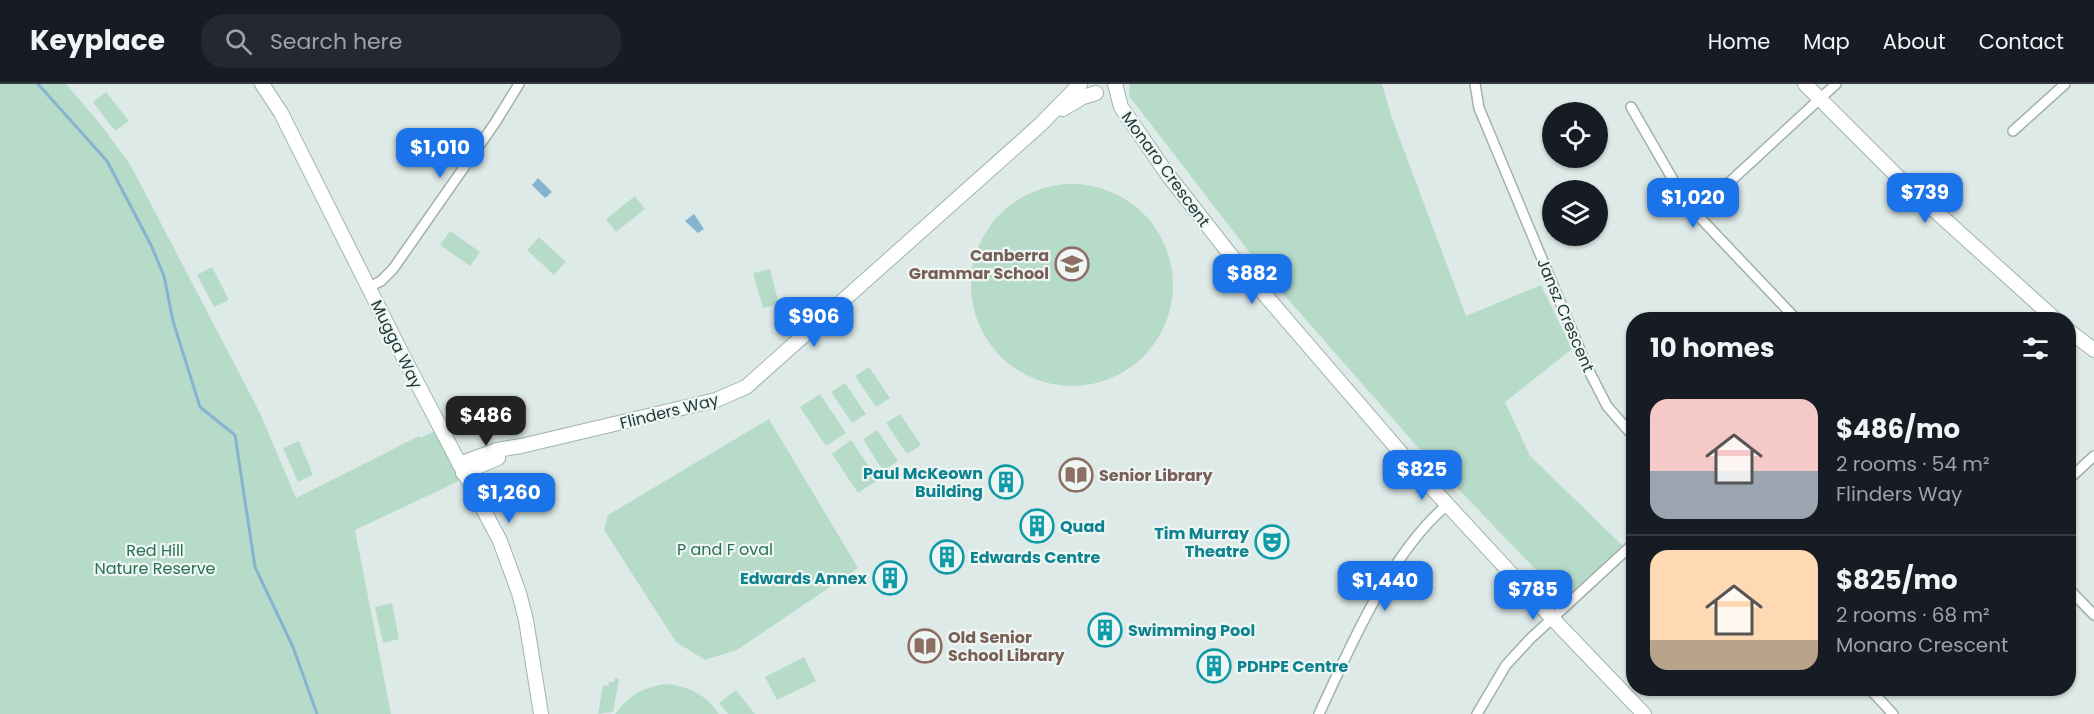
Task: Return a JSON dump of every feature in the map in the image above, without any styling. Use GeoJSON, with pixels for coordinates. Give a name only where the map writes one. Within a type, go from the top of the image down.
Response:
{"type":"FeatureCollection","features":[{"type":"Feature","properties":{"kind":"street","name":"Mugga Way"},"geometry":{"type":"LineString","coordinates":[[262,84],[281,113],[461,469],[500,541],[519,593],[530,641],[541,714]]}},
{"type":"Feature","properties":{"kind":"street"},"geometry":{"type":"LineString","coordinates":[[369,288],[381,281],[393,269],[519,84]]}},
{"type":"Feature","properties":{"kind":"street","name":"Flinders Way"},"geometry":{"type":"LineString","coordinates":[[461,469],[497,450],[716,400],[746,387],[1041,124],[1080,84]]}},
{"type":"Feature","properties":{"kind":"street","name":"Flinders Way"},"geometry":{"type":"LineString","coordinates":[[1041,124],[1094,90],[1109,90],[1115,84]]}},
{"type":"Feature","properties":{"kind":"street","name":"Monaro Crescent"},"geometry":{"type":"LineString","coordinates":[[1115,84],[1121,107],[1168,175],[1229,253],[1447,505],[1626,695]]}},
{"type":"Feature","properties":{"kind":"street","name":"Jansz Crescent"},"geometry":{"type":"LineString","coordinates":[[1475,84],[1479,108],[1575,340],[1607,406],[1626,428]]}},
{"type":"Feature","properties":{"kind":"street"},"geometry":{"type":"LineString","coordinates":[[1805,84],[1946,221],[2047,312]]}},
{"type":"Feature","properties":{"kind":"street"},"geometry":{"type":"LineString","coordinates":[[1696,213],[1836,84]]}},
{"type":"Feature","properties":{"kind":"street"},"geometry":{"type":"LineString","coordinates":[[2013,131],[2065,84]]}},
{"type":"Feature","properties":{"kind":"street","name":"Monaro Crescent"},"geometry":{"type":"LineString","coordinates":[[1094,90],[1121,107]]}},
{"type":"Feature","properties":{"kind":"street"},"geometry":{"type":"LineString","coordinates":[[1631,106],[1687,204],[1789,312]]}},
{"type":"Feature","properties":{"kind":"street"},"geometry":{"type":"LineString","coordinates":[[2076,336],[2094,350]]}},
{"type":"Feature","properties":{"kind":"street"},"geometry":{"type":"LineString","coordinates":[[2076,473],[2094,456]]}},
{"type":"Feature","properties":{"kind":"street"},"geometry":{"type":"LineString","coordinates":[[1318,714],[1362,624],[1400,560],[1437,513],[1447,505]]}},
{"type":"Feature","properties":{"kind":"street"},"geometry":{"type":"LineString","coordinates":[[1477,714],[1506,665],[1531,638],[1626,551]]}},
{"type":"Feature","properties":{"kind":"street"},"geometry":{"type":"LineString","coordinates":[[2076,596],[2094,615]]}},
{"type":"Feature","properties":{"kind":"street","name":"Monaro Crescent"},"geometry":{"type":"LineString","coordinates":[[1627,696],[1644,714]]}},
{"type":"Feature","properties":{"kind":"street"},"geometry":{"type":"LineString","coordinates":[[1876,696],[1893,714]]}},
{"type":"Feature","properties":{"kind":"green space","name":"Red Hill Nature Reserve"},"geometry":{"type":"Polygon","coordinates":[[[0,84],[66,84],[102,126],[131,166],[260,413],[296,498],[419,436],[420,438],[435,431],[459,481],[355,530],[391,714],[0,714],[0,84]]]}},
{"type":"Feature","properties":{"kind":"green space"},"geometry":{"type":"Polygon","coordinates":[[[1130,84],[1382,84],[1392,118],[1466,316],[1541,285],[1572,349],[1505,402],[1530,456],[1623,546],[1564,599],[1415,444],[1271,280],[1129,96],[1130,84]]]}},
{"type":"Feature","properties":{"kind":"green space"},"geometry":{"type":"Polygon","coordinates":[[[106,92],[129,121],[115,131],[93,102],[106,92]]]}},
{"type":"Feature","properties":{"kind":"green space"},"geometry":{"type":"Polygon","coordinates":[[[1062,184],[1082,184],[1111,191],[1144,213],[1166,246],[1173,285],[1166,324],[1144,357],[1111,379],[1082,386],[1062,386],[1033,379],[1000,357],[978,324],[971,295],[971,275],[978,246],[1000,213],[1033,191],[1062,184]]]}},
{"type":"Feature","properties":{"kind":"green space"},"geometry":{"type":"Polygon","coordinates":[[[635,196],[645,209],[616,232],[606,219],[635,196]]]}},
{"type":"Feature","properties":{"kind":"green space"},"geometry":{"type":"Polygon","coordinates":[[[450,231],[480,252],[470,266],[440,245],[450,231]]]}},
{"type":"Feature","properties":{"kind":"green space"},"geometry":{"type":"Polygon","coordinates":[[[539,237],[566,262],[554,275],[527,250],[539,237]]]}},
{"type":"Feature","properties":{"kind":"green space"},"geometry":{"type":"Polygon","coordinates":[[[212,267],[229,300],[214,307],[197,275],[212,267]]]}},
{"type":"Feature","properties":{"kind":"green space"},"geometry":{"type":"Polygon","coordinates":[[[770,269],[779,304],[763,308],[753,273],[770,269]]]}},
{"type":"Feature","properties":{"kind":"green space"},"geometry":{"type":"Polygon","coordinates":[[[869,367],[890,398],[876,407],[855,376],[869,367]]]}},
{"type":"Feature","properties":{"kind":"green space"},"geometry":{"type":"Polygon","coordinates":[[[845,383],[866,414],[852,423],[831,392],[845,383]]]}},
{"type":"Feature","properties":{"kind":"green space"},"geometry":{"type":"Polygon","coordinates":[[[820,394],[846,433],[826,446],[800,407],[820,394]]]}},
{"type":"Feature","properties":{"kind":"green space"},"geometry":{"type":"Polygon","coordinates":[[[900,414],[921,445],[907,454],[886,423],[900,414]]]}},
{"type":"Feature","properties":{"kind":"green space","name":"P and F oval"},"geometry":{"type":"Polygon","coordinates":[[[769,419],[858,568],[737,650],[705,660],[676,642],[604,530],[608,515],[769,419]]]}},
{"type":"Feature","properties":{"kind":"green space"},"geometry":{"type":"Polygon","coordinates":[[[877,430],[898,461],[883,471],[863,439],[877,430]]]}},
{"type":"Feature","properties":{"kind":"green space"},"geometry":{"type":"Polygon","coordinates":[[[851,440],[878,480],[858,493],[832,454],[851,440]]]}},
{"type":"Feature","properties":{"kind":"green space"},"geometry":{"type":"Polygon","coordinates":[[[299,441],[313,475],[298,482],[283,448],[299,441]]]}},
{"type":"Feature","properties":{"kind":"green space"},"geometry":{"type":"Polygon","coordinates":[[[392,603],[399,639],[383,643],[375,607],[392,603]]]}},
{"type":"Feature","properties":{"kind":"green space"},"geometry":{"type":"Polygon","coordinates":[[[804,657],[816,681],[777,700],[765,677],[804,657]]]}},
{"type":"Feature","properties":{"kind":"green space"},"geometry":{"type":"Polygon","coordinates":[[[615,678],[619,679],[613,712],[598,714],[603,685],[608,686],[609,682],[614,682],[615,678]]]}},
{"type":"Feature","properties":{"kind":"green space"},"geometry":{"type":"Polygon","coordinates":[[[665,684],[696,692],[719,714],[615,714],[637,693],[665,684]]]}},
{"type":"Feature","properties":{"kind":"green space"},"geometry":{"type":"Polygon","coordinates":[[[736,690],[755,714],[728,714],[719,703],[736,690]]]}},
{"type":"Feature","properties":{"kind":"water"},"geometry":{"type":"Polygon","coordinates":[[[538,178],[552,192],[545,198],[532,185],[538,178]]]}},
{"type":"Feature","properties":{"kind":"water"},"geometry":{"type":"Polygon","coordinates":[[[694,214],[704,229],[698,233],[685,221],[694,214]]]}},
{"type":"Feature","properties":{"kind":"waterway"},"geometry":{"type":"LineString","coordinates":[[38,84],[107,161],[151,245],[164,276],[173,321],[200,407],[235,435],[255,567],[293,647],[317,714]]}},
{"type":"Feature","properties":{"kind":"place","name":"Canberra Grammar School"},"geometry":{"type":"Point","coordinates":[1072,264]}},
{"type":"Feature","properties":{"kind":"place","name":"Senior Library"},"geometry":{"type":"Point","coordinates":[1076,475]}},
{"type":"Feature","properties":{"kind":"place","name":"Paul McKeown Building"},"geometry":{"type":"Point","coordinates":[1006,482]}},
{"type":"Feature","properties":{"kind":"place","name":"Quad"},"geometry":{"type":"Point","coordinates":[1037,526]}},
{"type":"Feature","properties":{"kind":"place","name":"Tim Murray Theatre"},"geometry":{"type":"Point","coordinates":[1272,542]}},
{"type":"Feature","properties":{"kind":"place","name":"Edwards Centre"},"geometry":{"type":"Point","coordinates":[947,557]}},
{"type":"Feature","properties":{"kind":"place","name":"Edwards Annex"},"geometry":{"type":"Point","coordinates":[890,578]}},
{"type":"Feature","properties":{"kind":"place","name":"Swimming Pool"},"geometry":{"type":"Point","coordinates":[1105,630]}},
{"type":"Feature","properties":{"kind":"place","name":"Old Senior School Library"},"geometry":{"type":"Point","coordinates":[925,646]}},
{"type":"Feature","properties":{"kind":"place","name":"PDHPE Centre"},"geometry":{"type":"Point","coordinates":[1214,666]}}]}
